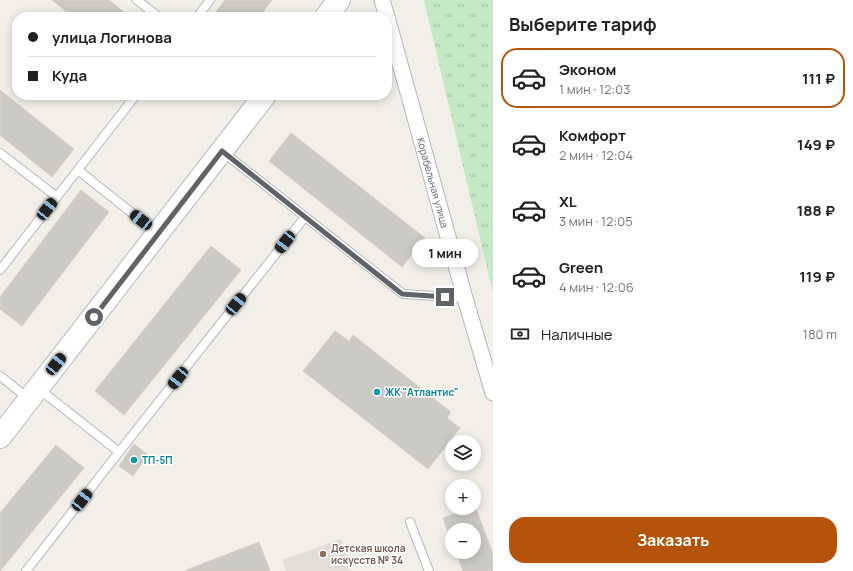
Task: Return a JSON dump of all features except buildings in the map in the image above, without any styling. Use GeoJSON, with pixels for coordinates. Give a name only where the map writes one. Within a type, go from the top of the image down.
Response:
{"type":"FeatureCollection","features":[{"type":"Feature","properties":{"kind":"main road"},"geometry":{"type":"LineString","coordinates":[[330,12],[339,0]]}},
{"type":"Feature","properties":{"kind":"main road"},"geometry":{"type":"LineString","coordinates":[[0,437],[262,100]]}},
{"type":"Feature","properties":{"kind":"street","name":"Корабельная улица"},"geometry":{"type":"LineString","coordinates":[[382,0],[386,12]]}},
{"type":"Feature","properties":{"kind":"street","name":"Корабельная улица"},"geometry":{"type":"LineString","coordinates":[[392,35],[493,393]]}},
{"type":"Feature","properties":{"kind":"lane"},"geometry":{"type":"LineString","coordinates":[[138,0],[153,12]]}},
{"type":"Feature","properties":{"kind":"lane"},"geometry":{"type":"LineString","coordinates":[[201,12],[210,0]]}},
{"type":"Feature","properties":{"kind":"lane"},"geometry":{"type":"LineString","coordinates":[[0,270],[132,100]]}},
{"type":"Feature","properties":{"kind":"lane"},"geometry":{"type":"LineString","coordinates":[[222,151],[402,294],[465,298]]}},
{"type":"Feature","properties":{"kind":"lane"},"geometry":{"type":"LineString","coordinates":[[0,153],[57,197]]}},
{"type":"Feature","properties":{"kind":"lane"},"geometry":{"type":"LineString","coordinates":[[78,170],[158,233]]}},
{"type":"Feature","properties":{"kind":"lane"},"geometry":{"type":"LineString","coordinates":[[26,571],[305,217]]}},
{"type":"Feature","properties":{"kind":"lane"},"geometry":{"type":"LineString","coordinates":[[0,376],[34,394],[119,452]]}},
{"type":"Feature","properties":{"kind":"lane"},"geometry":{"type":"LineString","coordinates":[[410,522],[429,571]]}},
{"type":"Feature","properties":{"kind":"shaded area","name":"Детская школа искусств № 34"},"geometry":{"type":"Polygon","coordinates":[[[341,539],[352,571],[286,571],[282,560],[341,539]]]}},
{"type":"Feature","properties":{"kind":"green space"},"geometry":{"type":"Polygon","coordinates":[[[424,0],[493,0],[493,293],[424,0]]]}},
{"type":"Feature","properties":{"kind":"place","name":"ЖК \"Атлантис\""},"geometry":{"type":"Point","coordinates":[377,392]}},
{"type":"Feature","properties":{"kind":"place","name":"ТП-5П"},"geometry":{"type":"Point","coordinates":[134,460]}},
{"type":"Feature","properties":{"kind":"place","name":"Детская школа искусств № 34"},"geometry":{"type":"Point","coordinates":[323,554]}},
{"type":"Feature","properties":{"kind":"route"},"geometry":{"type":"LineString","coordinates":[[94,317],[222,151],[402,294],[445,297]]}}]}
